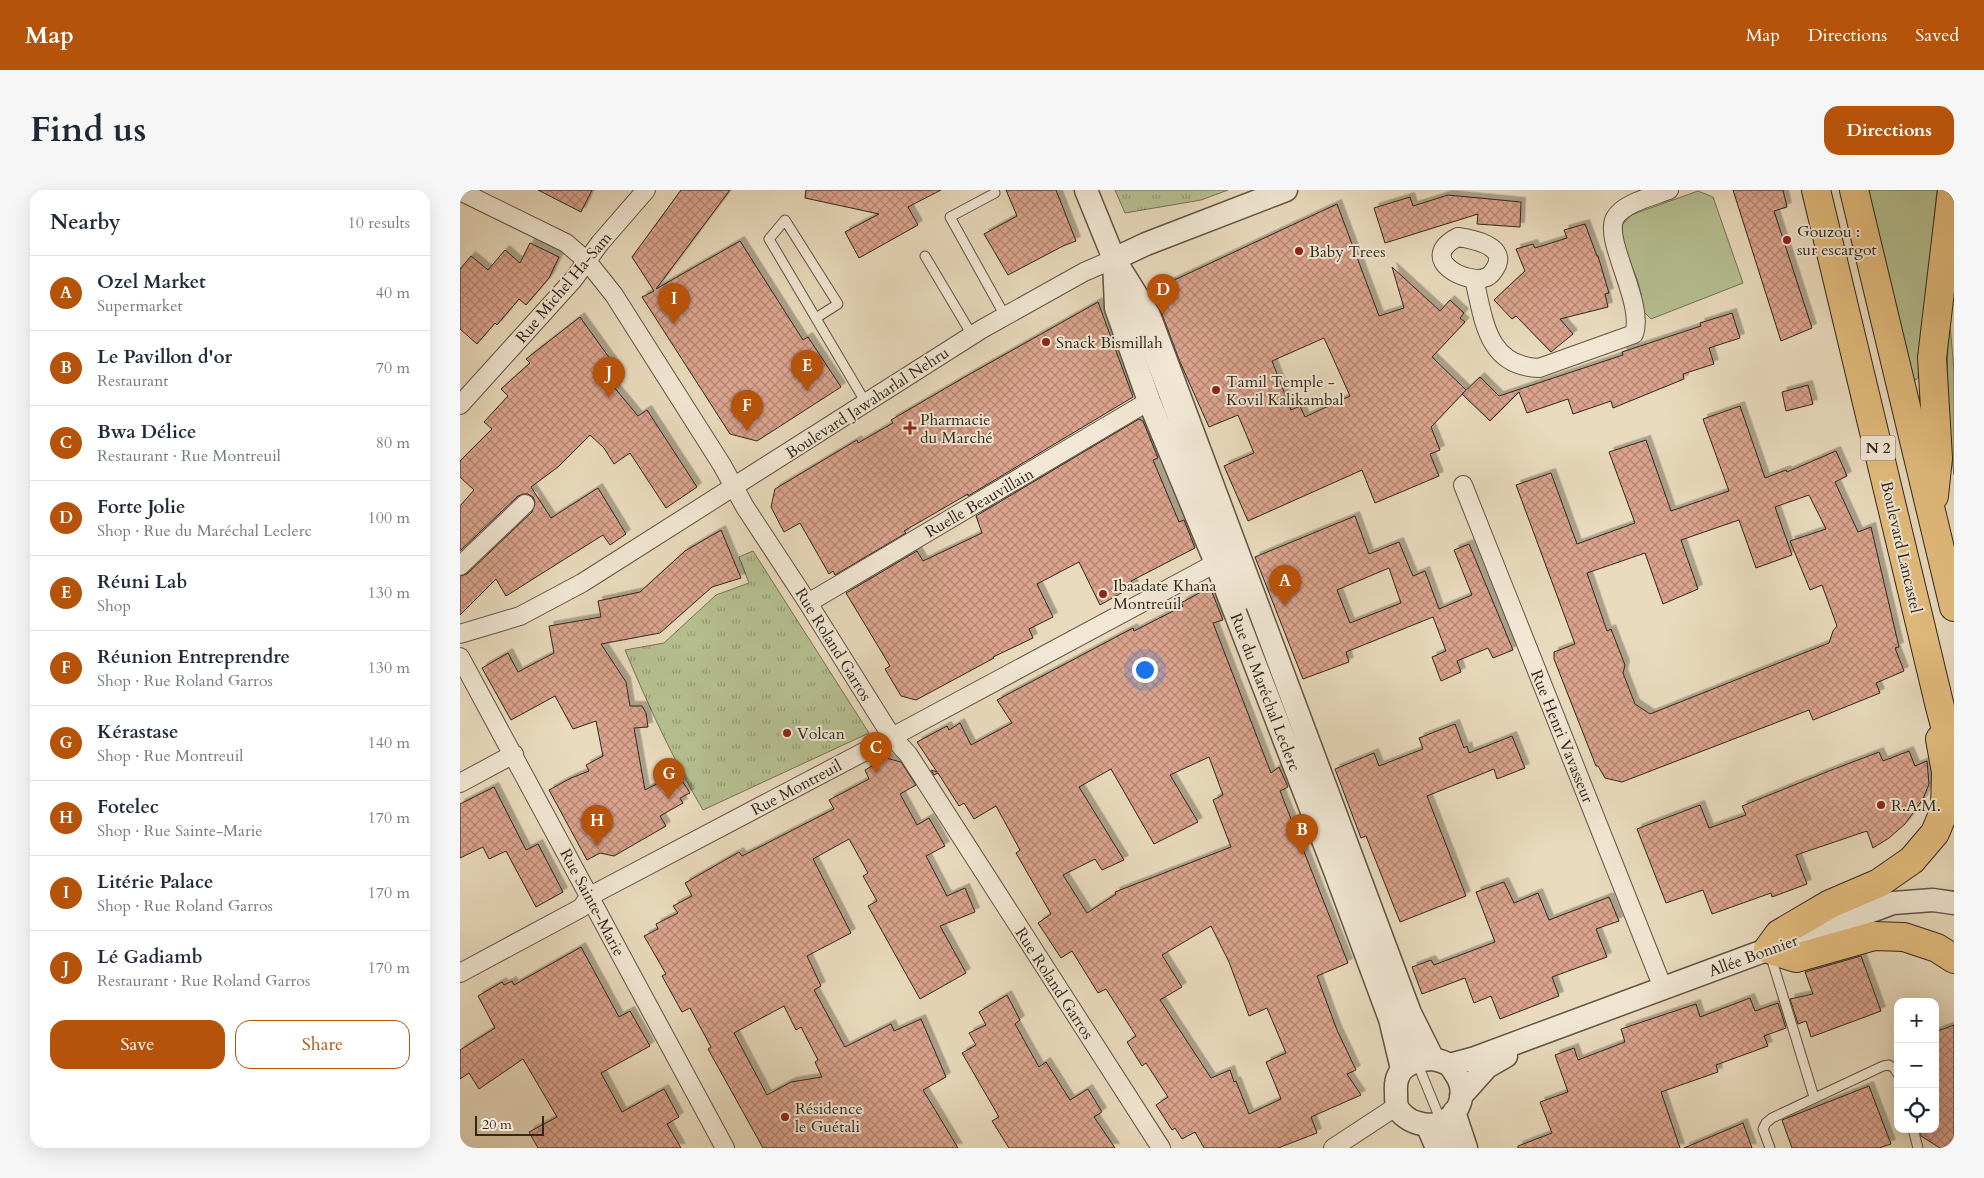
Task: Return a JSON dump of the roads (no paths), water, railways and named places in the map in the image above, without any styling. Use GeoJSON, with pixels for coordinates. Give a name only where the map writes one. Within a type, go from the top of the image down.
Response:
{"type":"FeatureCollection","features":[{"type":"Feature","properties":{"kind":"main road","name":"Boulevard Lancastel"},"geometry":{"type":"LineString","coordinates":[[1816,190],[1954,759]]}},
{"type":"Feature","properties":{"kind":"main road","name":"N 2"},"geometry":{"type":"LineString","coordinates":[[1854,190],[1954,607]]}},
{"type":"Feature","properties":{"kind":"main road"},"geometry":{"type":"LineString","coordinates":[[1932,518],[1938,458],[1932,358],[1952,190]]}},
{"type":"Feature","properties":{"kind":"main road"},"geometry":{"type":"LineString","coordinates":[[1940,707],[1940,745],[1946,772],[1945,809],[1935,833],[1912,860],[1892,874],[1878,883],[1830,904],[1778,934],[1768,949],[1796,958],[1874,936],[1904,937],[1937,948],[1954,958]]}},
{"type":"Feature","properties":{"kind":"street","name":"Rue Michel Ha-Sam"},"geometry":{"type":"LineString","coordinates":[[460,405],[573,280],[600,243],[646,190]]}},
{"type":"Feature","properties":{"kind":"street","name":"Rue du Maréchal Leclerc"},"geometry":{"type":"LineString","coordinates":[[1086,190],[1114,259],[1149,315],[1410,1013],[1425,1063]]}},
{"type":"Feature","properties":{"kind":"street","name":"Boulevard Jawaharlal Nehru"},"geometry":{"type":"LineString","coordinates":[[460,634],[520,616],[582,583],[972,335],[1084,272],[1146,244],[1286,190]]}},
{"type":"Feature","properties":{"kind":"street"},"geometry":{"type":"LineString","coordinates":[[1474,279],[1490,340],[1502,355],[1523,366],[1539,368],[1634,334],[1637,327],[1636,312],[1614,240],[1612,227],[1615,218],[1632,204],[1669,190]]}},
{"type":"Feature","properties":{"kind":"street","name":"Rue Roland Garros"},"geometry":{"type":"LineString","coordinates":[[460,192],[566,243],[587,261],[614,295],[722,465],[745,508],[808,602],[892,737],[913,762],[1162,1148]]}},
{"type":"Feature","properties":{"kind":"street","name":"Rue du Maréchal Leclerc"},"geometry":{"type":"LineString","coordinates":[[1114,259],[1116,308],[1149,401],[1216,563],[1390,1019],[1425,1063],[1458,1076],[1461,1085],[1447,1115],[1437,1148]]}},
{"type":"Feature","properties":{"kind":"street","name":"Ruelle Beauvillain"},"geometry":{"type":"LineString","coordinates":[[808,602],[1149,401]]}},
{"type":"Feature","properties":{"kind":"street","name":"Rue Henri Vavasseur"},"geometry":{"type":"LineString","coordinates":[[1463,485],[1663,988]]}},
{"type":"Feature","properties":{"kind":"street"},"geometry":{"type":"LineString","coordinates":[[460,566],[526,504]]}},
{"type":"Feature","properties":{"kind":"street","name":"Rue Montreuil"},"geometry":{"type":"LineString","coordinates":[[460,973],[581,908],[590,896],[1216,563]]}},
{"type":"Feature","properties":{"kind":"street","name":"Rue Sainte-Marie"},"geometry":{"type":"LineString","coordinates":[[460,657],[725,1148]]}},
{"type":"Feature","properties":{"kind":"street"},"geometry":{"type":"LineString","coordinates":[[460,783],[514,754]]}},
{"type":"Feature","properties":{"kind":"street","name":"Allée Bonnier"},"geometry":{"type":"LineString","coordinates":[[1425,1063],[1475,1058],[1893,903],[1933,900],[1954,903]]}},
{"type":"Feature","properties":{"kind":"street","name":"Allée Bonnier"},"geometry":{"type":"LineString","coordinates":[[1447,1115],[1487,1067],[1555,1028]]}},
{"type":"Feature","properties":{"kind":"street","name":"Rue du Maréchal Leclerc"},"geometry":{"type":"LineString","coordinates":[[1397,1106],[1395,1089],[1397,1078],[1425,1063]]}},
{"type":"Feature","properties":{"kind":"street"},"geometry":{"type":"LineString","coordinates":[[1333,1148],[1397,1106],[1411,1121],[1447,1115]]}},
{"type":"Feature","properties":{"kind":"street","name":"Rue du Maréchal Leclerc"},"geometry":{"type":"LineString","coordinates":[[1447,1115],[1466,1148]]}},
{"type":"Feature","properties":{"kind":"lane"},"geometry":{"type":"LineString","coordinates":[[994,193],[950,217],[1005,316]]}},
{"type":"Feature","properties":{"kind":"lane"},"geometry":{"type":"LineString","coordinates":[[816,318],[838,304],[785,220],[769,239],[866,403]]}},
{"type":"Feature","properties":{"kind":"lane"},"geometry":{"type":"LineString","coordinates":[[925,256],[972,335]]}},
{"type":"Feature","properties":{"kind":"lane","name":"Rue du Maréchal Leclerc"},"geometry":{"type":"LineString","coordinates":[[1114,259],[1206,507],[1249,612]]}},
{"type":"Feature","properties":{"kind":"lane","name":"Rue du Maréchal Leclerc"},"geometry":{"type":"LineString","coordinates":[[1297,739],[1396,1003],[1425,1063],[1447,1115],[1452,1148]]}},
{"type":"Feature","properties":{"kind":"lane"},"geometry":{"type":"LineString","coordinates":[[1768,949],[1814,1098]]}},
{"type":"Feature","properties":{"kind":"lane"},"geometry":{"type":"LineString","coordinates":[[1770,1148],[1763,1128],[1772,1118],[1883,1066],[1889,1065],[1894,1068]]}},
{"type":"Feature","properties":{"kind":"lane"},"geometry":{"type":"LineString","coordinates":[[1914,1133],[1918,1148]]}},
{"type":"Feature","properties":{"kind":"place","name":"Gouzou : sur escargot"},"geometry":{"type":"Point","coordinates":[1787,240]}},
{"type":"Feature","properties":{"kind":"place","name":"Baby Trees"},"geometry":{"type":"Point","coordinates":[1299,251]}},
{"type":"Feature","properties":{"kind":"place","name":"Forte Jolie"},"geometry":{"type":"Point","coordinates":[1163,315]}},
{"type":"Feature","properties":{"kind":"place","name":"Litérie Palace"},"geometry":{"type":"Point","coordinates":[674,324]}},
{"type":"Feature","properties":{"kind":"place","name":"Snack Bismillah"},"geometry":{"type":"Point","coordinates":[1046,342]}},
{"type":"Feature","properties":{"kind":"place","name":"Tamil Temple - Kovil Kalikambal"},"geometry":{"type":"Point","coordinates":[1216,390]}},
{"type":"Feature","properties":{"kind":"place","name":"Réuni Lab"},"geometry":{"type":"Point","coordinates":[807,391]}},
{"type":"Feature","properties":{"kind":"place","name":"Lé Gadiamb"},"geometry":{"type":"Point","coordinates":[609,398]}},
{"type":"Feature","properties":{"kind":"place","name":"Pharmacie du Marché"},"geometry":{"type":"Point","coordinates":[910,428]}},
{"type":"Feature","properties":{"kind":"place","name":"Réunion Entreprendre"},"geometry":{"type":"Point","coordinates":[747,431]}},
{"type":"Feature","properties":{"kind":"place","name":"Ibaadate Khana Montreuil"},"geometry":{"type":"Point","coordinates":[1103,594]}},
{"type":"Feature","properties":{"kind":"place","name":"Ozel Market"},"geometry":{"type":"Point","coordinates":[1285,606]}},
{"type":"Feature","properties":{"kind":"place","name":"Volcan"},"geometry":{"type":"Point","coordinates":[787,733]}},
{"type":"Feature","properties":{"kind":"place","name":"Bwa Délice"},"geometry":{"type":"Point","coordinates":[876,773]}},
{"type":"Feature","properties":{"kind":"place","name":"Kérastase"},"geometry":{"type":"Point","coordinates":[669,799]}},
{"type":"Feature","properties":{"kind":"place","name":"R.A.M."},"geometry":{"type":"Point","coordinates":[1881,805]}},
{"type":"Feature","properties":{"kind":"place","name":"Fotelec"},"geometry":{"type":"Point","coordinates":[597,846]}},
{"type":"Feature","properties":{"kind":"place","name":"Le Pavillon d'or"},"geometry":{"type":"Point","coordinates":[1302,855]}},
{"type":"Feature","properties":{"kind":"place","name":"Résidence le Guétali"},"geometry":{"type":"Point","coordinates":[785,1117]}}]}
